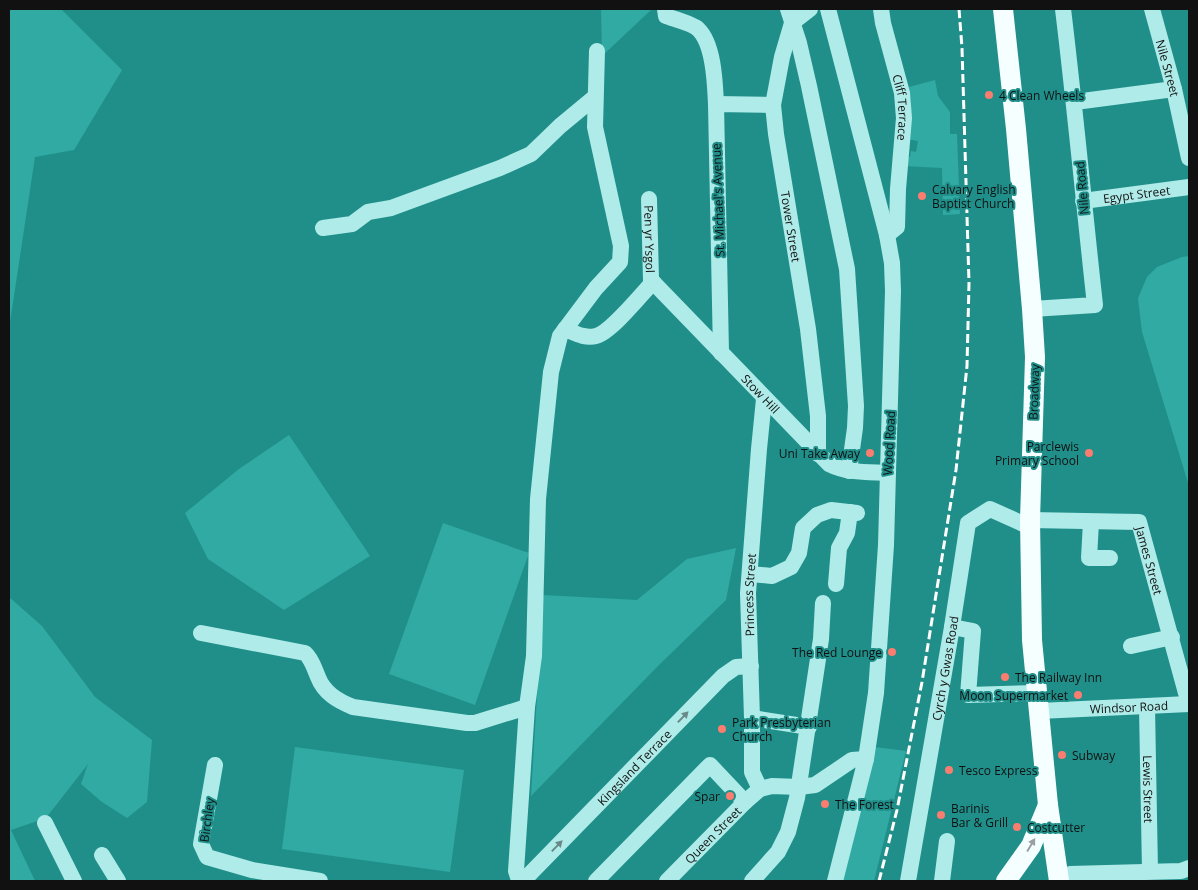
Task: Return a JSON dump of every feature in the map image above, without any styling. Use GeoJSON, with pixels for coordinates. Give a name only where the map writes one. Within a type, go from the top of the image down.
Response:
{"type":"FeatureCollection","features":[{"type":"Feature","properties":{"kind":"main road","name":"Broadway"},"geometry":{"type":"LineString","coordinates":[[1003,9],[1016,129],[1035,357],[1030,524],[1032,640],[1048,806],[1065,878]]}},
{"type":"Feature","properties":{"kind":"main road"},"geometry":{"type":"LineString","coordinates":[[1006,881],[1031,846],[1048,806]]}},
{"type":"Feature","properties":{"kind":"street"},"geometry":{"type":"LineString","coordinates":[[810,9],[790,16],[799,43],[809,86],[847,269],[856,406],[849,471]]}},
{"type":"Feature","properties":{"kind":"street","name":"Wood Road"},"geometry":{"type":"LineString","coordinates":[[828,9],[887,235],[892,263],[893,292],[891,407],[886,473],[886,545],[876,693],[866,759],[836,881]]}},
{"type":"Feature","properties":{"kind":"street","name":"Cliff Terrace"},"geometry":{"type":"LineString","coordinates":[[881,9],[902,93],[904,118],[898,180],[897,227],[887,235]]}},
{"type":"Feature","properties":{"kind":"street","name":"Nile Road"},"geometry":{"type":"LineString","coordinates":[[1032,309],[1095,305],[1063,9]]}},
{"type":"Feature","properties":{"kind":"street","name":"Nile Street"},"geometry":{"type":"LineString","coordinates":[[1152,9],[1174,89],[1189,158]]}},
{"type":"Feature","properties":{"kind":"street","name":"St. Michael's Avenue"},"geometry":{"type":"LineString","coordinates":[[665,12],[698,28],[707,42],[714,79],[721,353]]}},
{"type":"Feature","properties":{"kind":"street","name":"Tower Street"},"geometry":{"type":"LineString","coordinates":[[790,16],[773,105],[776,134],[808,329],[818,416],[818,454]]}},
{"type":"Feature","properties":{"kind":"street"},"geometry":{"type":"LineString","coordinates":[[523,881],[518,877],[516,871],[527,707],[534,656],[538,499],[551,372],[560,336],[596,288],[620,262],[621,246],[595,127],[597,51]]}},
{"type":"Feature","properties":{"kind":"street"},"geometry":{"type":"LineString","coordinates":[[1074,102],[1174,89]]}},
{"type":"Feature","properties":{"kind":"street"},"geometry":{"type":"LineString","coordinates":[[323,228],[352,224],[368,212],[391,208],[500,168],[531,154],[560,126],[595,97]]}},
{"type":"Feature","properties":{"kind":"street"},"geometry":{"type":"LineString","coordinates":[[716,104],[773,105]]}},
{"type":"Feature","properties":{"kind":"street","name":"Egypt Street"},"geometry":{"type":"LineString","coordinates":[[1083,201],[1189,187]]}},
{"type":"Feature","properties":{"kind":"street","name":"Pen yr Ysgol"},"geometry":{"type":"LineString","coordinates":[[649,199],[652,281]]}},
{"type":"Feature","properties":{"kind":"street"},"geometry":{"type":"LineString","coordinates":[[565,329],[588,337],[598,336],[608,330],[652,281]]}},
{"type":"Feature","properties":{"kind":"street","name":"Stow Hill"},"geometry":{"type":"LineString","coordinates":[[652,281],[764,399],[829,464],[849,471],[886,473]]}},
{"type":"Feature","properties":{"kind":"street","name":"Princess Street"},"geometry":{"type":"LineString","coordinates":[[760,789],[752,772],[748,593],[758,449],[764,399]]}},
{"type":"Feature","properties":{"kind":"street","name":"Cyrch y Gwas Road"},"geometry":{"type":"LineString","coordinates":[[908,881],[968,523],[990,509],[1030,524]]}},
{"type":"Feature","properties":{"kind":"street"},"geometry":{"type":"LineString","coordinates":[[750,574],[772,576],[791,567],[799,553],[803,528],[817,515],[831,510],[854,513],[839,548],[836,584]]}},
{"type":"Feature","properties":{"kind":"street"},"geometry":{"type":"LineString","coordinates":[[1091,522],[1089,558],[1110,558]]}},
{"type":"Feature","properties":{"kind":"street","name":"James Street"},"geometry":{"type":"LineString","coordinates":[[1030,524],[1139,522],[1189,704]]}},
{"type":"Feature","properties":{"kind":"street"},"geometry":{"type":"LineString","coordinates":[[752,881],[778,852],[788,832],[799,787],[821,640],[823,603]]}},
{"type":"Feature","properties":{"kind":"street","name":"Windsor Road"},"geometry":{"type":"LineString","coordinates":[[952,627],[973,631],[968,695],[1038,702],[1147,707],[1189,704]]}},
{"type":"Feature","properties":{"kind":"street"},"geometry":{"type":"LineString","coordinates":[[201,633],[305,653],[312,662],[319,680],[328,692],[342,703],[353,707],[475,723],[527,707]]}},
{"type":"Feature","properties":{"kind":"street"},"geometry":{"type":"LineString","coordinates":[[1131,646],[1172,637]]}},
{"type":"Feature","properties":{"kind":"street","name":"Kingsland Terrace"},"geometry":{"type":"LineString","coordinates":[[523,881],[723,676],[736,667],[751,666]]}},
{"type":"Feature","properties":{"kind":"street","name":"Lewis Street"},"geometry":{"type":"LineString","coordinates":[[1147,707],[1150,871]]}},
{"type":"Feature","properties":{"kind":"street"},"geometry":{"type":"LineString","coordinates":[[752,718],[808,727]]}},
{"type":"Feature","properties":{"kind":"street"},"geometry":{"type":"LineString","coordinates":[[760,789],[772,786],[799,787],[815,784],[852,760],[866,759]]}},
{"type":"Feature","properties":{"kind":"street","name":"Birchley"},"geometry":{"type":"LineString","coordinates":[[215,765],[202,844],[207,858],[249,875]]}},
{"type":"Feature","properties":{"kind":"street"},"geometry":{"type":"LineString","coordinates":[[596,881],[710,766],[745,802]]}},
{"type":"Feature","properties":{"kind":"street","name":"Queen Street"},"geometry":{"type":"LineString","coordinates":[[667,881],[760,789]]}},
{"type":"Feature","properties":{"kind":"street"},"geometry":{"type":"LineString","coordinates":[[45,823],[74,881]]}},
{"type":"Feature","properties":{"kind":"street"},"geometry":{"type":"LineString","coordinates":[[942,881],[947,841]]}},
{"type":"Feature","properties":{"kind":"street"},"geometry":{"type":"LineString","coordinates":[[102,855],[118,881]]}},
{"type":"Feature","properties":{"kind":"street"},"geometry":{"type":"LineString","coordinates":[[1065,878],[1150,871],[1181,871],[1189,868]]}},
{"type":"Feature","properties":{"kind":"street"},"geometry":{"type":"LineString","coordinates":[[249,875],[320,881]]}},
{"type":"Feature","properties":{"kind":"green space"},"geometry":{"type":"Polygon","coordinates":[[[9,9],[61,9],[122,70],[74,150],[35,157],[9,329],[9,9]]]}},
{"type":"Feature","properties":{"kind":"green space"},"geometry":{"type":"Polygon","coordinates":[[[601,9],[652,9],[602,56],[601,9]]]}},
{"type":"Feature","properties":{"kind":"green space"},"geometry":{"type":"Polygon","coordinates":[[[935,80],[938,96],[950,112],[950,134],[957,134],[960,214],[943,215],[942,168],[903,166],[904,156],[910,157],[911,151],[916,152],[918,141],[906,139],[911,103],[909,87],[935,80]]]}},
{"type":"Feature","properties":{"kind":"green space"},"geometry":{"type":"Polygon","coordinates":[[[1189,256],[1189,486],[1142,332],[1138,298],[1147,277],[1157,267],[1189,256]]]}},
{"type":"Feature","properties":{"kind":"green space"},"geometry":{"type":"Polygon","coordinates":[[[289,435],[370,556],[284,610],[208,559],[185,513],[239,469],[289,435]]]}},
{"type":"Feature","properties":{"kind":"green space"},"geometry":{"type":"Polygon","coordinates":[[[443,523],[529,553],[475,705],[389,674],[443,523]]]}},
{"type":"Feature","properties":{"kind":"green space"},"geometry":{"type":"Polygon","coordinates":[[[736,548],[726,600],[658,666],[531,796],[543,595],[637,600],[687,559],[736,548]]]}},
{"type":"Feature","properties":{"kind":"green space"},"geometry":{"type":"Polygon","coordinates":[[[9,597],[42,626],[95,697],[152,740],[147,802],[127,818],[102,802],[81,784],[88,764],[46,818],[11,830],[35,881],[9,881],[9,597]]]}},
{"type":"Feature","properties":{"kind":"green space"},"geometry":{"type":"Polygon","coordinates":[[[295,747],[464,770],[450,872],[282,849],[295,747]]]}},
{"type":"Feature","properties":{"kind":"green space"},"geometry":{"type":"Polygon","coordinates":[[[875,747],[906,751],[874,881],[841,881],[875,747]]]}},
{"type":"Feature","properties":{"kind":"railway"},"geometry":{"type":"LineString","coordinates":[[879,881],[897,810],[922,682],[956,470],[967,366],[969,283],[962,48],[959,9]]}},
{"type":"Feature","properties":{"kind":"place","name":"4 Clean Wheels"},"geometry":{"type":"Point","coordinates":[989,95]}},
{"type":"Feature","properties":{"kind":"place","name":"Calvary English Baptist Church"},"geometry":{"type":"Point","coordinates":[922,196]}},
{"type":"Feature","properties":{"kind":"place","name":"Uni Take Away"},"geometry":{"type":"Point","coordinates":[870,453]}},
{"type":"Feature","properties":{"kind":"place","name":"Parclewis Primary School"},"geometry":{"type":"Point","coordinates":[1089,453]}},
{"type":"Feature","properties":{"kind":"place","name":"The Red Lounge"},"geometry":{"type":"Point","coordinates":[892,652]}},
{"type":"Feature","properties":{"kind":"place","name":"The Railway Inn"},"geometry":{"type":"Point","coordinates":[1005,677]}},
{"type":"Feature","properties":{"kind":"place","name":"Moon Supermarket"},"geometry":{"type":"Point","coordinates":[1078,695]}},
{"type":"Feature","properties":{"kind":"place","name":"Park Presbyterian Church"},"geometry":{"type":"Point","coordinates":[722,729]}},
{"type":"Feature","properties":{"kind":"place","name":"Subway"},"geometry":{"type":"Point","coordinates":[1062,755]}},
{"type":"Feature","properties":{"kind":"place","name":"Tesco Express"},"geometry":{"type":"Point","coordinates":[949,770]}},
{"type":"Feature","properties":{"kind":"place","name":"Spar"},"geometry":{"type":"Point","coordinates":[730,796]}},
{"type":"Feature","properties":{"kind":"place","name":"The Forest"},"geometry":{"type":"Point","coordinates":[825,804]}},
{"type":"Feature","properties":{"kind":"place","name":"Barinis Bar & Grill"},"geometry":{"type":"Point","coordinates":[941,815]}},
{"type":"Feature","properties":{"kind":"place","name":"Costcutter"},"geometry":{"type":"Point","coordinates":[1017,827]}}]}
